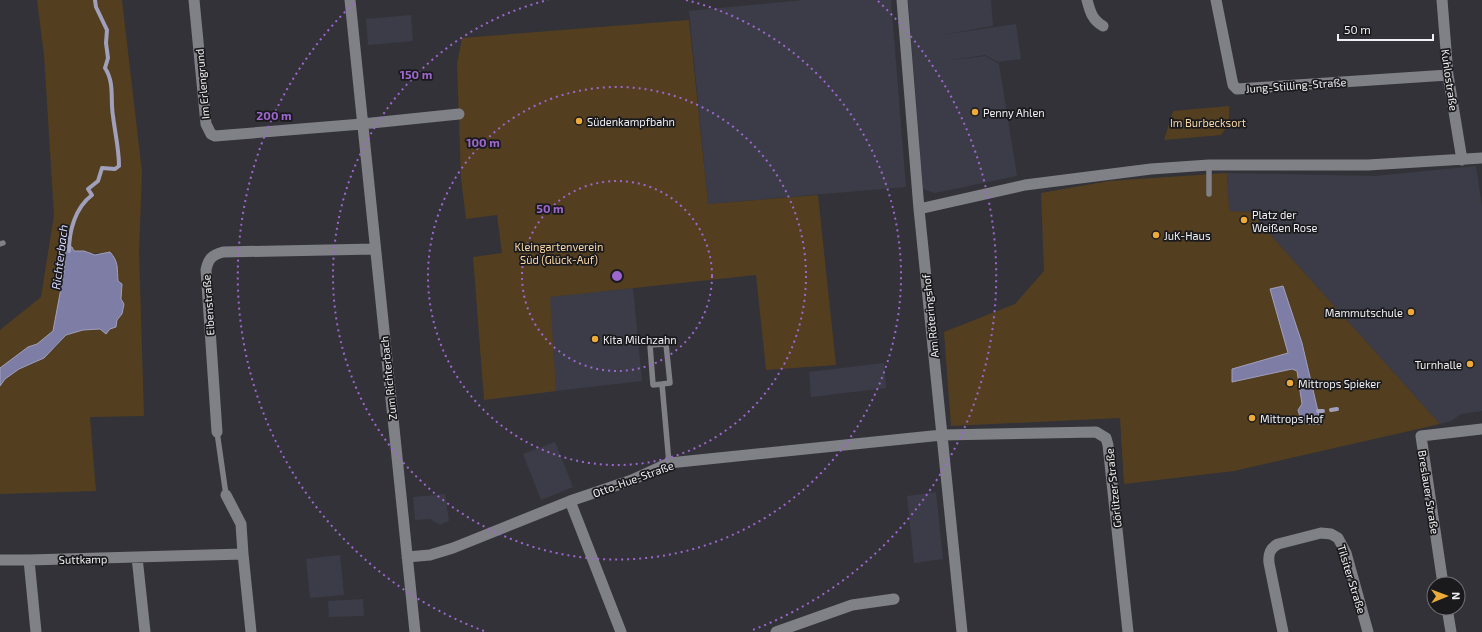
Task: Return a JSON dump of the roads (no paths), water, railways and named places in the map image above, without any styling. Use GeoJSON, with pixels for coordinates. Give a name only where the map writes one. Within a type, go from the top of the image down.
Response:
{"type":"FeatureCollection","features":[{"type":"Feature","properties":{"kind":"street","name":"Im Erlengrund"},"geometry":{"type":"LineString","coordinates":[[194,0],[206,124],[211,134],[220,136],[362,124]]}},
{"type":"Feature","properties":{"kind":"street","name":"Zum Richterbach"},"geometry":{"type":"LineString","coordinates":[[350,0],[415,632]]}},
{"type":"Feature","properties":{"kind":"street","name":"Am Röteringshof"},"geometry":{"type":"LineString","coordinates":[[902,0],[919,209],[962,632]]}},
{"type":"Feature","properties":{"kind":"street"},"geometry":{"type":"LineString","coordinates":[[1087,0],[1091,14],[1097,23],[1103,26]]}},
{"type":"Feature","properties":{"kind":"street","name":"Jung-Stilling-Straße"},"geometry":{"type":"LineString","coordinates":[[1216,0],[1233,85],[1237,89],[1448,75]]}},
{"type":"Feature","properties":{"kind":"street","name":"Kuhlostraße"},"geometry":{"type":"LineString","coordinates":[[1442,0],[1448,75],[1462,160]]}},
{"type":"Feature","properties":{"kind":"street"},"geometry":{"type":"LineString","coordinates":[[362,124],[459,114]]}},
{"type":"Feature","properties":{"kind":"street"},"geometry":{"type":"LineString","coordinates":[[919,209],[1024,185],[1121,172],[1209,165],[1368,165],[1482,158]]}},
{"type":"Feature","properties":{"kind":"street","name":"Eibenstraße"},"geometry":{"type":"LineString","coordinates":[[217,432],[206,270],[207,262],[211,257],[223,252],[375,249]]}},
{"type":"Feature","properties":{"kind":"street","name":"Breslauer Straße"},"geometry":{"type":"LineString","coordinates":[[1442,576],[1421,436],[1482,429]]}},
{"type":"Feature","properties":{"kind":"street","name":"Görlitzer Straße"},"geometry":{"type":"LineString","coordinates":[[942,435],[1092,431],[1103,435],[1108,445],[1128,632]]}},
{"type":"Feature","properties":{"kind":"street","name":"Otto-Hue-Straße"},"geometry":{"type":"LineString","coordinates":[[407,557],[430,554],[453,548],[570,501],[632,480],[669,463],[942,435]]}},
{"type":"Feature","properties":{"kind":"street"},"geometry":{"type":"LineString","coordinates":[[226,495],[241,524],[251,632]]}},
{"type":"Feature","properties":{"kind":"street"},"geometry":{"type":"LineString","coordinates":[[570,501],[621,632]]}},
{"type":"Feature","properties":{"kind":"street","name":"Tilsiter Straße"},"geometry":{"type":"LineString","coordinates":[[1283,632],[1269,563],[1269,554],[1274,546],[1278,544],[1322,533],[1334,535],[1344,547],[1368,632]]}},
{"type":"Feature","properties":{"kind":"street","name":"Suttkamp"},"geometry":{"type":"LineString","coordinates":[[0,560],[243,554]]}},
{"type":"Feature","properties":{"kind":"street"},"geometry":{"type":"LineString","coordinates":[[137,557],[144,632]]}},
{"type":"Feature","properties":{"kind":"street"},"geometry":{"type":"LineString","coordinates":[[29,560],[36,632]]}},
{"type":"Feature","properties":{"kind":"street"},"geometry":{"type":"LineString","coordinates":[[776,632],[852,605],[894,599]]}},
{"type":"Feature","properties":{"kind":"street"},"geometry":{"type":"LineString","coordinates":[[1448,616],[1451,632]]}},
{"type":"Feature","properties":{"kind":"lane"},"geometry":{"type":"LineString","coordinates":[[1209,165],[1209,194]]}},
{"type":"Feature","properties":{"kind":"lane"},"geometry":{"type":"LineString","coordinates":[[666,344],[670,383],[662,384],[653,385],[650,345],[666,344]]}},
{"type":"Feature","properties":{"kind":"lane"},"geometry":{"type":"LineString","coordinates":[[662,384],[669,463]]}},
{"type":"Feature","properties":{"kind":"lane","name":"Eibenstraße"},"geometry":{"type":"LineString","coordinates":[[217,432],[226,495]]}},
{"type":"Feature","properties":{"kind":"water"},"geometry":{"type":"Polygon","coordinates":[[[66,247],[72,247],[74,251],[84,251],[95,255],[110,252],[115,259],[118,281],[122,284],[121,299],[124,304],[122,314],[117,320],[116,327],[110,329],[106,334],[100,329],[83,330],[66,335],[44,358],[19,369],[5,379],[0,386],[0,368],[28,347],[37,344],[53,331],[64,272],[66,247]]]}},
{"type":"Feature","properties":{"kind":"water"},"geometry":{"type":"Polygon","coordinates":[[[1283,286],[1302,343],[1321,424],[1307,424],[1301,420],[1298,410],[1302,404],[1297,371],[1292,369],[1232,382],[1232,369],[1288,353],[1270,289],[1283,286]]]}},
{"type":"Feature","properties":{"kind":"waterway","name":"Richterbach"},"geometry":{"type":"LineString","coordinates":[[69,251],[70,236],[74,220],[81,206],[92,195],[88,189],[98,181],[102,168],[115,169],[119,166],[118,147],[112,110],[111,86],[105,68],[108,58],[106,43],[107,30],[96,7],[95,0]]}},
{"type":"Feature","properties":{"kind":"waterway"},"geometry":{"type":"LineString","coordinates":[[1331,410],[1337,409]]}},
{"type":"Feature","properties":{"kind":"waterway"},"geometry":{"type":"LineString","coordinates":[[1318,411],[1323,411]]}},
{"type":"Feature","properties":{"kind":"place","name":"Penny Ahlen"},"geometry":{"type":"Point","coordinates":[975,112]}},
{"type":"Feature","properties":{"kind":"place","name":"Südenkampfbahn"},"geometry":{"type":"Point","coordinates":[579,121]}},
{"type":"Feature","properties":{"kind":"place","name":"Platz der Weißen Rose"},"geometry":{"type":"Point","coordinates":[1244,220]}},
{"type":"Feature","properties":{"kind":"place","name":"JuK-Haus"},"geometry":{"type":"Point","coordinates":[1156,235]}},
{"type":"Feature","properties":{"kind":"place","name":"Mammutschule"},"geometry":{"type":"Point","coordinates":[1411,312]}},
{"type":"Feature","properties":{"kind":"place","name":"Kita Milchzahn"},"geometry":{"type":"Point","coordinates":[595,339]}},
{"type":"Feature","properties":{"kind":"place","name":"Turnhalle"},"geometry":{"type":"Point","coordinates":[1470,364]}},
{"type":"Feature","properties":{"kind":"place","name":"Mittrops Spieker"},"geometry":{"type":"Point","coordinates":[1290,383]}},
{"type":"Feature","properties":{"kind":"place","name":"Mittrops Hof"},"geometry":{"type":"Point","coordinates":[1252,418]}},
{"type":"Feature","properties":{"kind":"park label","name":"Im Burbecksort"},"geometry":{"type":"Point","coordinates":[1208,122]}},
{"type":"Feature","properties":{"kind":"park label","name":"Kleingartenverein Süd (Glück-Auf)"},"geometry":{"type":"Point","coordinates":[559,252]}}]}
